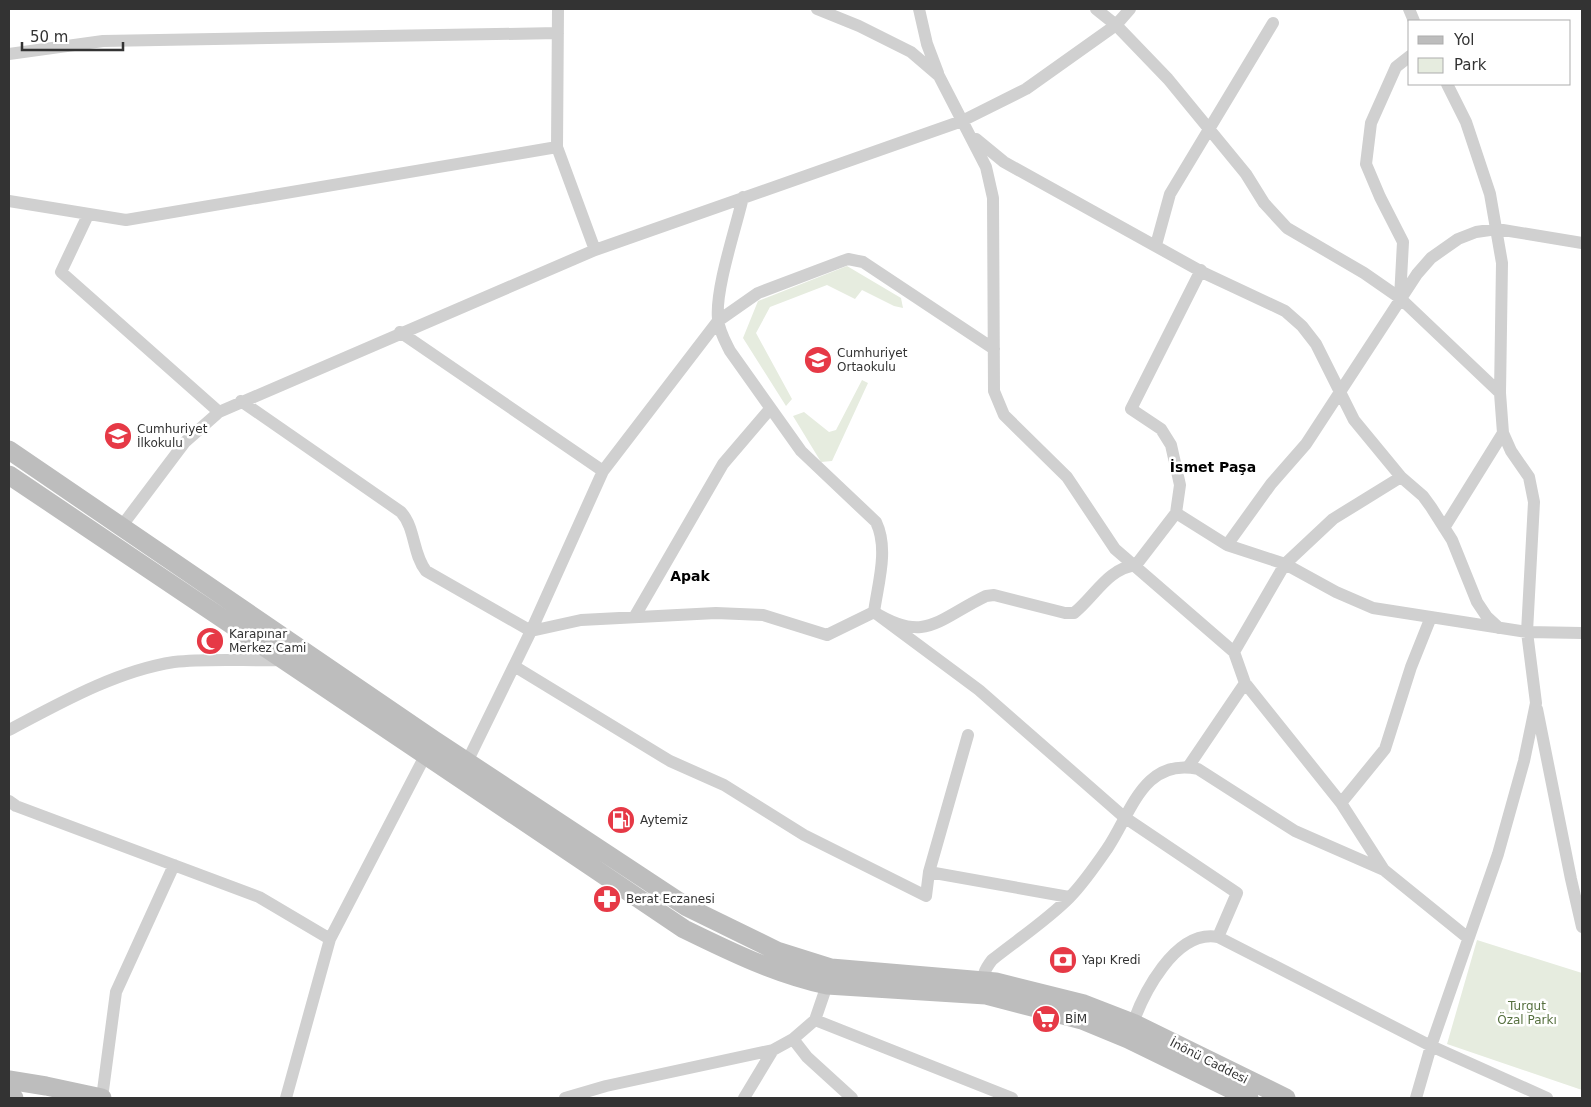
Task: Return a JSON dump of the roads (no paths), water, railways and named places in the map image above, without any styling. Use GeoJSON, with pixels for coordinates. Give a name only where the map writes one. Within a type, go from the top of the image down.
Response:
{"type":"FeatureCollection","features":[{"type":"Feature","properties":{"kind":"main road"},"geometry":{"type":"LineString","coordinates":[[9,450],[121,527],[684,929],[750,961],[802,980],[827,985],[984,988],[996,982],[1084,1004],[1131,1031]]}},
{"type":"Feature","properties":{"kind":"main road"},"geometry":{"type":"LineString","coordinates":[[9,475],[281,660],[429,748]]}},
{"type":"Feature","properties":{"kind":"main road"},"geometry":{"type":"LineString","coordinates":[[462,770],[687,908],[777,951],[831,968],[984,988]]}},
{"type":"Feature","properties":{"kind":"main road","name":"İnönü Caddesi"},"geometry":{"type":"LineString","coordinates":[[1131,1031],[1249,1098]]}},
{"type":"Feature","properties":{"kind":"main road","name":"İnönü Caddesi"},"geometry":{"type":"LineString","coordinates":[[1131,1031],[1286,1098]]}},
{"type":"Feature","properties":{"kind":"main road"},"geometry":{"type":"LineString","coordinates":[[9,1080],[102,1098]]}},
{"type":"Feature","properties":{"kind":"main road"},"geometry":{"type":"LineString","coordinates":[[9,1097],[14,1098]]}},
{"type":"Feature","properties":{"kind":"street"},"geometry":{"type":"LineString","coordinates":[[558,9],[558,147],[595,250]]}},
{"type":"Feature","properties":{"kind":"street"},"geometry":{"type":"LineString","coordinates":[[817,9],[859,26],[911,52],[939,76]]}},
{"type":"Feature","properties":{"kind":"street"},"geometry":{"type":"LineString","coordinates":[[919,9],[927,44],[939,76],[986,168],[992,188],[994,391],[1004,415],[1054,463],[1079,494],[1106,538],[1115,549],[1136,565],[1234,652],[1245,683],[1341,803],[1384,870]]}},
{"type":"Feature","properties":{"kind":"street"},"geometry":{"type":"LineString","coordinates":[[1096,9],[1116,25],[1168,79],[1246,174],[1264,203],[1287,228],[1364,273],[1400,298],[1500,393]]}},
{"type":"Feature","properties":{"kind":"street"},"geometry":{"type":"LineString","coordinates":[[121,527],[185,442],[219,412],[400,332],[595,250],[962,121],[1026,88],[1116,25],[1130,9]]}},
{"type":"Feature","properties":{"kind":"street"},"geometry":{"type":"LineString","coordinates":[[1156,245],[1170,194],[1208,128],[1273,23]]}},
{"type":"Feature","properties":{"kind":"street"},"geometry":{"type":"LineString","coordinates":[[9,54],[103,41],[558,33]]}},
{"type":"Feature","properties":{"kind":"street"},"geometry":{"type":"LineString","coordinates":[[1400,298],[1403,242],[1380,198],[1366,164],[1371,123],[1396,67],[1408,58]]}},
{"type":"Feature","properties":{"kind":"street"},"geometry":{"type":"LineString","coordinates":[[1447,85],[1479,158],[1490,194],[1497,229],[1503,276],[1500,393],[1504,433],[1512,451],[1528,477],[1534,502],[1526,632],[1536,703],[1570,879],[1582,927]]}},
{"type":"Feature","properties":{"kind":"street"},"geometry":{"type":"LineString","coordinates":[[962,121],[981,145],[1004,162],[1200,270],[1285,311],[1296,321],[1316,344],[1354,420],[1401,477],[1423,496],[1444,528],[1462,561],[1477,602],[1487,617],[1499,628]]}},
{"type":"Feature","properties":{"kind":"street"},"geometry":{"type":"LineString","coordinates":[[9,201],[126,220],[558,147]]}},
{"type":"Feature","properties":{"kind":"street"},"geometry":{"type":"LineString","coordinates":[[743,197],[720,296],[718,321],[730,352],[801,451],[876,522],[881,533],[883,546],[874,612]]}},
{"type":"Feature","properties":{"kind":"street"},"geometry":{"type":"LineString","coordinates":[[88,215],[61,272],[219,412]]}},
{"type":"Feature","properties":{"kind":"street"},"geometry":{"type":"LineString","coordinates":[[1227,545],[1271,484],[1306,444],[1400,298],[1431,258],[1444,247],[1468,234],[1497,229],[1582,243]]}},
{"type":"Feature","properties":{"kind":"street"},"geometry":{"type":"LineString","coordinates":[[462,770],[531,631],[603,471],[718,321],[758,293],[848,259],[863,262],[994,348]]}},
{"type":"Feature","properties":{"kind":"street"},"geometry":{"type":"LineString","coordinates":[[874,612],[893,624],[920,629],[986,596],[994,594],[1065,613],[1074,613],[1110,576],[1122,567],[1136,565],[1176,512],[1180,485],[1171,446],[1161,429],[1131,409],[1200,270]]}},
{"type":"Feature","properties":{"kind":"street"},"geometry":{"type":"LineString","coordinates":[[400,332],[603,471]]}},
{"type":"Feature","properties":{"kind":"street"},"geometry":{"type":"LineString","coordinates":[[241,401],[401,512],[409,521],[416,552],[426,571],[531,631],[581,620],[716,613],[762,615],[827,635],[874,612]]}},
{"type":"Feature","properties":{"kind":"street"},"geometry":{"type":"LineString","coordinates":[[635,616],[722,464],[770,409]]}},
{"type":"Feature","properties":{"kind":"street"},"geometry":{"type":"LineString","coordinates":[[1444,528],[1504,433]]}},
{"type":"Feature","properties":{"kind":"street"},"geometry":{"type":"LineString","coordinates":[[1234,652],[1285,564],[1332,519],[1401,477]]}},
{"type":"Feature","properties":{"kind":"street"},"geometry":{"type":"LineString","coordinates":[[1176,512],[1227,545],[1285,564],[1357,602],[1374,608],[1526,632],[1582,633]]}},
{"type":"Feature","properties":{"kind":"street"},"geometry":{"type":"LineString","coordinates":[[874,612],[979,690],[1124,817],[1237,893],[1218,937]]}},
{"type":"Feature","properties":{"kind":"street"},"geometry":{"type":"LineString","coordinates":[[1341,803],[1385,749],[1411,667],[1431,617]]}},
{"type":"Feature","properties":{"kind":"street"},"geometry":{"type":"LineString","coordinates":[[9,730],[89,690],[145,670],[175,662],[281,660]]}},
{"type":"Feature","properties":{"kind":"street"},"geometry":{"type":"LineString","coordinates":[[514,666],[670,760],[724,785],[804,835],[926,896],[929,872],[968,735]]}},
{"type":"Feature","properties":{"kind":"street"},"geometry":{"type":"LineString","coordinates":[[1188,766],[1245,683]]}},
{"type":"Feature","properties":{"kind":"street"},"geometry":{"type":"LineString","coordinates":[[1416,1098],[1431,1046],[1498,854],[1524,761],[1536,703]]}},
{"type":"Feature","properties":{"kind":"street"},"geometry":{"type":"LineString","coordinates":[[286,1098],[330,938],[429,748]]}},
{"type":"Feature","properties":{"kind":"street"},"geometry":{"type":"LineString","coordinates":[[984,988],[985,969],[992,960],[1070,898],[1107,849],[1137,796],[1155,776],[1169,768],[1188,766],[1215,778],[1295,831],[1384,870],[1468,938]]}},
{"type":"Feature","properties":{"kind":"street"},"geometry":{"type":"LineString","coordinates":[[9,801],[16,806],[259,897],[330,938]]}},
{"type":"Feature","properties":{"kind":"street"},"geometry":{"type":"LineString","coordinates":[[102,1098],[116,992],[174,865]]}},
{"type":"Feature","properties":{"kind":"street"},"geometry":{"type":"LineString","coordinates":[[929,872],[1070,898]]}},
{"type":"Feature","properties":{"kind":"street"},"geometry":{"type":"LineString","coordinates":[[1131,1031],[1148,988],[1178,950],[1200,936],[1218,937],[1431,1046],[1547,1098]]}},
{"type":"Feature","properties":{"kind":"street"},"geometry":{"type":"LineString","coordinates":[[565,1098],[606,1086],[773,1050],[794,1040],[815,1020],[827,985]]}},
{"type":"Feature","properties":{"kind":"street"},"geometry":{"type":"LineString","coordinates":[[815,1020],[1012,1098]]}},
{"type":"Feature","properties":{"kind":"street"},"geometry":{"type":"LineString","coordinates":[[794,1040],[807,1057],[852,1098]]}},
{"type":"Feature","properties":{"kind":"street"},"geometry":{"type":"LineString","coordinates":[[744,1098],[773,1050]]}},
{"type":"Feature","properties":{"kind":"place","name":"Cumhuriyet Ortaokulu"},"geometry":{"type":"Point","coordinates":[818,360]}},
{"type":"Feature","properties":{"kind":"place","name":"Cumhuriyet İlkokulu"},"geometry":{"type":"Point","coordinates":[118,436]}},
{"type":"Feature","properties":{"kind":"place","name":"Karapınar Merkez Cami"},"geometry":{"type":"Point","coordinates":[210,641]}},
{"type":"Feature","properties":{"kind":"place","name":"Aytemiz"},"geometry":{"type":"Point","coordinates":[621,820]}},
{"type":"Feature","properties":{"kind":"place","name":"Berat Eczanesi"},"geometry":{"type":"Point","coordinates":[607,899]}},
{"type":"Feature","properties":{"kind":"place","name":"Yapı Kredi"},"geometry":{"type":"Point","coordinates":[1063,960]}},
{"type":"Feature","properties":{"kind":"place","name":"BİM"},"geometry":{"type":"Point","coordinates":[1046,1019]}},
{"type":"Feature","properties":{"kind":"district","name":"İsmet Paşa"},"geometry":{"type":"Point","coordinates":[1213,467]}},
{"type":"Feature","properties":{"kind":"district","name":"Apak"},"geometry":{"type":"Point","coordinates":[690,576]}},
{"type":"Feature","properties":{"kind":"park label","name":"Turgut Özal Parkı"},"geometry":{"type":"Point","coordinates":[1527,1013]}}]}
